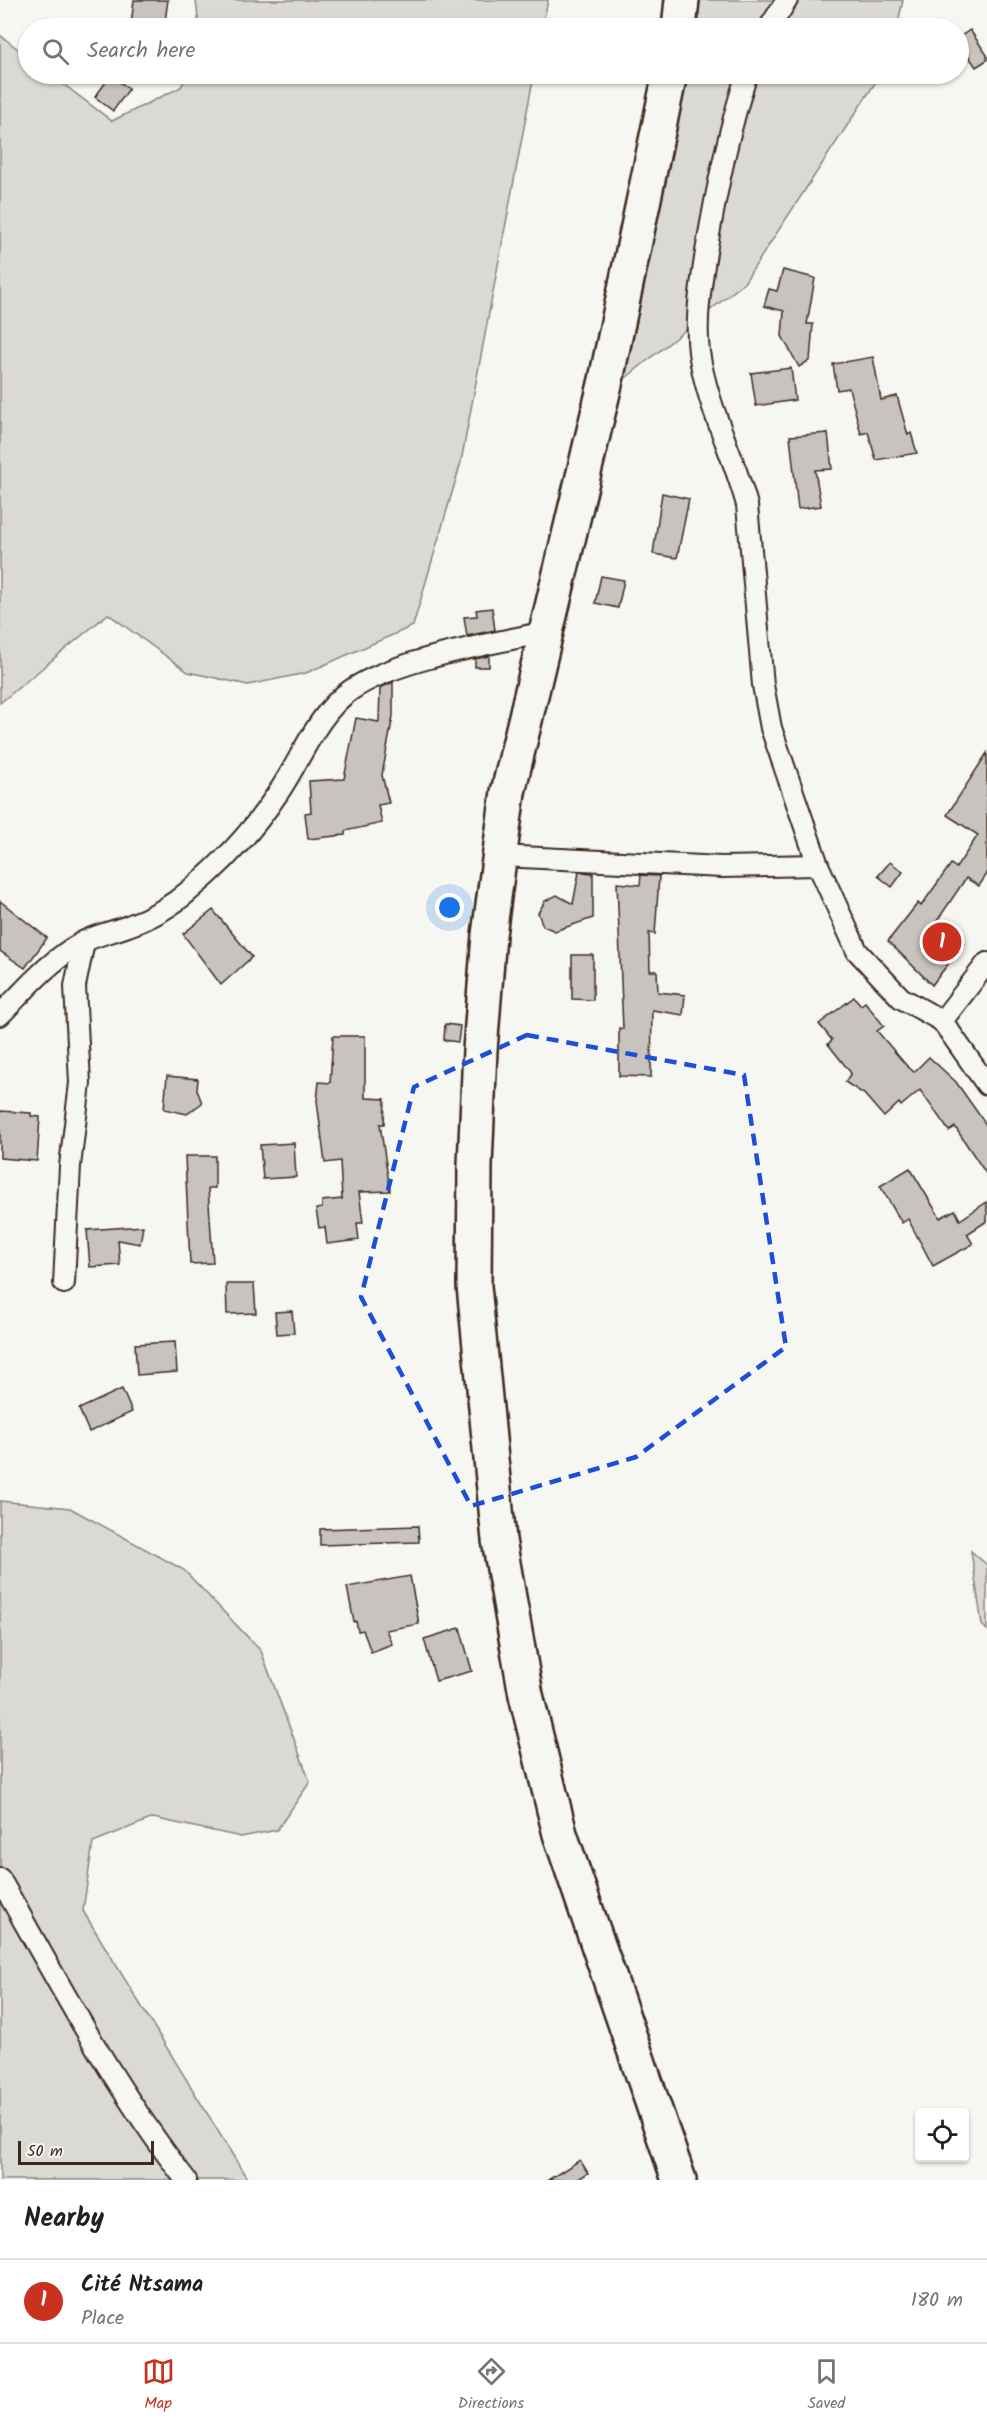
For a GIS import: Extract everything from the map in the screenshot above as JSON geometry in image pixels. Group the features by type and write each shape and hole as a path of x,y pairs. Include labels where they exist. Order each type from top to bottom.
{"highway":[{"path":"680,18 682,0"},
{"path":"668,84 606,380 508,792 499,856 480,1050 475,1165 474,1286 499,1540 526,1695 560,1834 679,2180"}],"street":[{"path":"775,18 787,0"},
{"path":"744,84 714,206 698,312 699,351 709,400 747,505 763,686 771,728 818,865 857,951 901,998 942,1021 987,1085"},
{"path":"0,1015 54,960 84,942 131,925 173,905 202,880 248,834 278,794 330,709 350,690 379,675 436,657 545,632"},
{"path":"499,856 667,865 818,865"},
{"path":"64,1283 70,1166 80,1083 75,986 84,942"},
{"path":"942,1021 987,963"},
{"path":"0,1879 90,2042 121,2091 186,2180"}],"highlighted area":[{"path":"527,1035 744,1075 786,1347 636,1457 471,1506 361,1297 414,1087"}],"shaded area":[{"path":"196,0 548,0 544,18 198,18"},
{"path":"673,0 903,0 899,18 670,18"},
{"path":"0,35 18,49 18,84 63,84 112,121 181,87 182,84 532,84 461,462 413,626 306,673 248,685 188,672 108,614 0,703"},
{"path":"658,84 874,84 744,283 602,397"},
{"path":"0,1501 70,1508 184,1570 261,1651 310,1782 277,1830 241,1837 153,1818 93,1842 83,1911 248,2180 0,2180"},
{"path":"971,1551 987,1565 987,1630 982,1625"}],"building":[{"path":"134,0 168,0 165,18 132,18"},
{"path":"969,31 987,55 987,60 976,67 969,57"},
{"path":"104,84 123,84 129,89 113,111 95,97"},
{"path":"783,270 815,278 807,324 813,324 810,360 799,367 782,336 784,311 764,306 769,289 777,291"},
{"path":"873,357 881,400 897,396 908,435 911,433 917,453 876,460 868,432 861,434 849,388 837,390 833,364"},
{"path":"791,368 795,400 756,406 751,373"},
{"path":"828,433 832,469 815,470 821,506 798,509 790,436"},
{"path":"662,493 689,499 677,558 653,554"},
{"path":"601,576 624,580 618,608 595,603"},
{"path":"492,608 495,630 467,636 464,617 477,616 476,610"},
{"path":"489,656 489,667 475,667 475,659"},
{"path":"393,682 393,716 382,775 389,803 378,805 382,823 345,831 345,835 308,839 305,813 311,812 309,781 344,779 356,718 379,722 380,688"},
{"path":"987,753 987,874 979,886 966,878 937,921 964,943 932,985 888,941 918,903 921,906 951,864 956,868 978,835 947,815"},
{"path":"890,862 903,872 892,887 878,876"},
{"path":"579,872 593,873 593,918 555,931 543,926 538,913 545,901 557,895 573,904"},
{"path":"641,875 659,876 655,934 649,933 650,971 657,971 658,992 685,995 683,1015 652,1010 651,1077 619,1076 619,1028 623,1029 617,883 640,885"},
{"path":"0,901 47,938 25,968 0,951"},
{"path":"213,910 252,957 221,985 183,934"},
{"path":"572,955 593,955 593,1000 572,999"},
{"path":"854,997 861,1005 865,1002 884,1026 877,1031 914,1072 929,1057 956,1082 987,1126 987,1175 955,1127 949,1131 920,1090 901,1106 899,1103 884,1117 864,1094 845,1082 851,1073 828,1044 832,1040 819,1024"},
{"path":"445,1024 460,1026 458,1042 444,1040"},
{"path":"333,1036 365,1036 365,1098 385,1099 384,1124 380,1124 390,1191 359,1192 363,1223 357,1223 359,1240 327,1244 325,1227 319,1228 316,1209 322,1208 322,1201 342,1199 340,1161 325,1163 317,1101 319,1082 330,1083"},
{"path":"167,1076 198,1079 197,1090 202,1103 187,1114 164,1109"},
{"path":"0,1111 31,1113 31,1116 40,1117 37,1161 0,1158"},
{"path":"294,1143 296,1177 263,1179 260,1145"},
{"path":"185,1156 215,1156 215,1188 208,1188 213,1263 190,1264"},
{"path":"910,1168 940,1218 955,1210 960,1220 987,1202 987,1221 967,1234 973,1244 933,1266 908,1219 902,1223 880,1186"},
{"path":"143,1226 140,1244 118,1240 120,1265 90,1267 87,1230"},
{"path":"226,1284 254,1284 256,1313 227,1314"},
{"path":"292,1311 294,1333 277,1334 275,1312"},
{"path":"175,1342 177,1372 137,1375 135,1344"},
{"path":"122,1389 132,1412 89,1432 79,1409"},
{"path":"418,1526 419,1542 320,1545 320,1529"},
{"path":"410,1576 419,1624 386,1630 392,1644 371,1652 363,1630 358,1631 356,1621 354,1622 347,1587"},
{"path":"460,1628 472,1671 436,1681 424,1639"},
{"path":"580,2160 588,2173 577,2180 548,2180"}],"place":[{"name":"Cité Ntsama","path":"942,942"}]}
